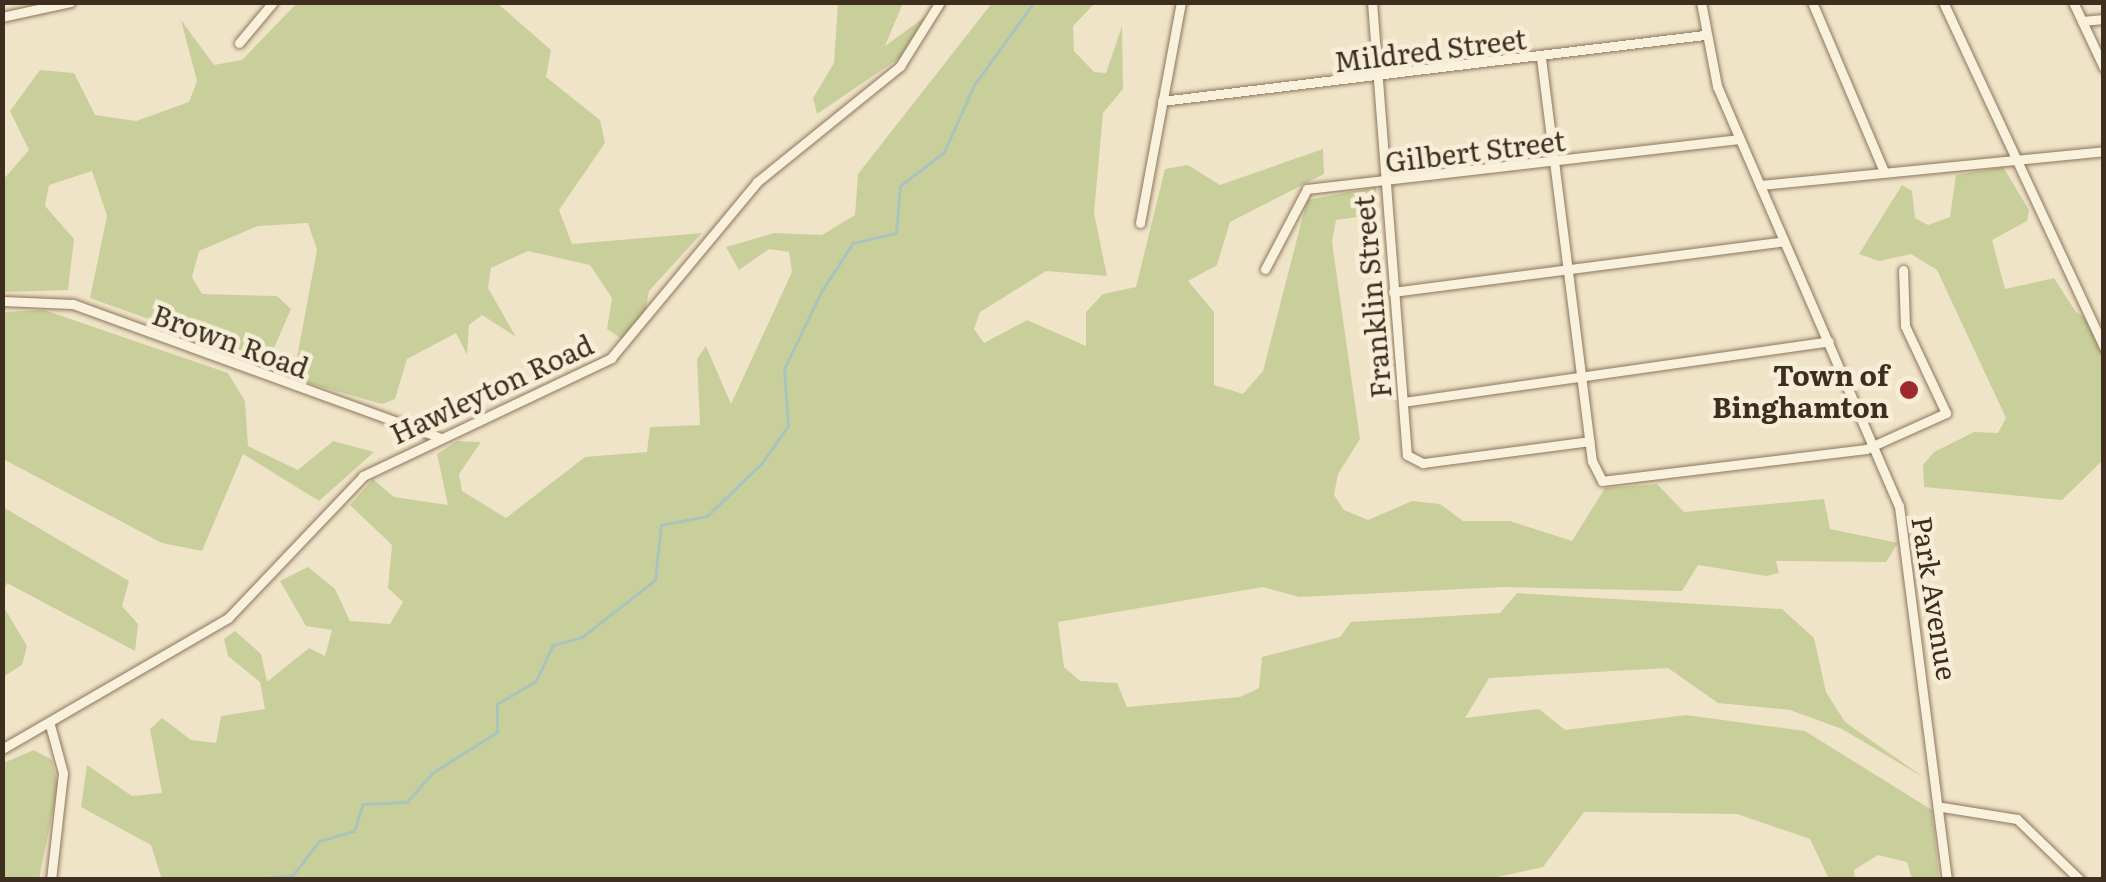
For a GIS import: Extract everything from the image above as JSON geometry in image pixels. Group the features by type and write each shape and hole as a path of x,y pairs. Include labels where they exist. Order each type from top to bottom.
{"street":[{"path":"2,17 70,2"},
{"path":"238,43 273,2"},
{"name":"Hawleyton Road","path":"2,749 50,725 228,618 353,483 441,438 571,382 627,345 745,196 888,79 940,2"},
{"path":"1140,222 1180,2"},
{"name":"Franklin Street","path":"1372,2 1404,444 1416,462 1590,441"},
{"name":"Park Avenue","path":"1701,2 1704,35 1739,139 1877,445 1909,548 1942,807 1947,880"},
{"path":"1812,2 1884,172"},
{"path":"1944,2 2104,348"},
{"path":"2073,2 2104,68"},
{"path":"2082,21 2104,19"},
{"name":"Mildred Street","path":"1162,101 1542,58 1704,35"},
{"path":"1542,58 1590,441 1599,478 1627,481 1877,445 1946,413 1906,326 1903,270"},
{"name":"Gilbert Street","path":"1265,269 1307,190 1385,184 1739,139"},
{"path":"1760,186 2104,151"},
{"path":"1394,292 1784,241"},
{"name":"Brown Road","path":"2,301 73,304 441,438"},
{"path":"1402,402 1830,341"},
{"path":"50,725 63,774 52,880"},
{"path":"1942,807 2017,819 2080,880"}],"green space":[{"path":"1096,2 1073,26 1074,51 1094,72 1106,73 1122,26 1123,89 1103,113 1094,213 1107,276 1046,271 980,312 974,329 984,343 1027,320 1086,346 1086,312 1103,294 1136,287 1165,169 1188,165 1220,185 1323,149 1324,174 1230,222 1217,265 1188,281 1214,312 1214,385 1243,394 1263,371 1307,200 1376,187 1378,214 1336,220 1332,242 1360,439 1338,474 1334,495 1344,510 1368,520 1412,501 1440,504 1463,521 1510,521 1572,541 1605,488 1657,484 1684,512 1824,499 1830,529 1898,543 1886,562 1776,561 1779,573 1766,576 1698,565 1682,591 1504,587 1299,597 1263,587 1058,622 1064,667 1080,681 1117,683 1127,707 1240,697 1259,688 1262,657 1340,637 1351,622 1500,613 1517,593 1782,609 1814,638 1826,692 1845,722 1926,779 1842,729 1790,710 1718,703 1668,668 1489,678 1465,718 1539,709 1565,730 1686,715 1805,731 1932,810 1939,879 1912,879 1907,862 1878,855 1854,870 1855,879 1829,879 1810,839 1737,814 1584,812 1543,867 1484,880 162,880 151,845 81,807 87,765 132,796 162,793 150,729 162,718 191,740 216,743 221,716 265,709 260,682 228,656 224,639 235,631 261,654 267,682 309,648 325,656 332,630 306,626 280,581 308,567 335,589 350,621 390,624 403,602 388,588 392,545 350,505 373,479 394,497 448,505 437,454 457,441 481,442 459,474 462,491 506,518 585,457 647,452 650,427 700,425 697,359 706,346 731,404 792,272 789,252 769,249 739,270 726,247 774,233 822,235 855,215 858,174 992,3"},
{"path":"297,3 497,3 551,50 546,77 600,120 605,143 559,210 572,244 702,233 649,291 645,314 622,339 607,329 612,298 590,265 528,251 491,268 488,288 516,337 482,315 469,325 467,355 456,333 407,359 395,399 382,404 293,379 317,250 308,223 258,226 199,251 192,277 202,294 277,296 291,309 268,362 90,298 107,216 92,171 49,185 45,206 74,239 68,290 3,292 3,180 29,150 10,111 40,70 74,73 95,115 136,121 189,102 197,81 181,20 214,65 242,60"},
{"path":"838,3 903,3 885,46 925,17 901,57 817,114 813,98 834,63"},
{"path":"2003,167 2029,210 2027,221 1992,240 2005,289 2054,278 2076,312 2103,331 2103,460 2062,500 1924,487 1923,465 1934,452 1974,432 1998,433 2006,418 1937,270 1911,254 1879,261 1859,254 1902,185 1912,191 1915,218 1928,225 1950,217 1956,175"},
{"path":"44,310 228,373 245,401 248,446 298,470 333,441 374,452 319,501 243,454 202,551 162,543 3,459 3,312"},
{"path":"3,507 129,581 122,606 138,624 135,651 7,583 3,593"},
{"path":"2,604 27,646 22,665 3,677"},
{"path":"34,750 52,760 58,786 39,879 3,880 3,763"}],"waterway":[{"path":"242,880 293,875 319,841 354,831 363,804 407,802 432,773 497,732 497,704 536,681 553,645 582,637 655,580 661,525 707,516 762,463 788,426 784,369 821,292 853,243 896,233 900,186 944,152 974,85 1034,2"}],"place":[{"name":"Town of Binghamton","path":"1909,390"}]}
